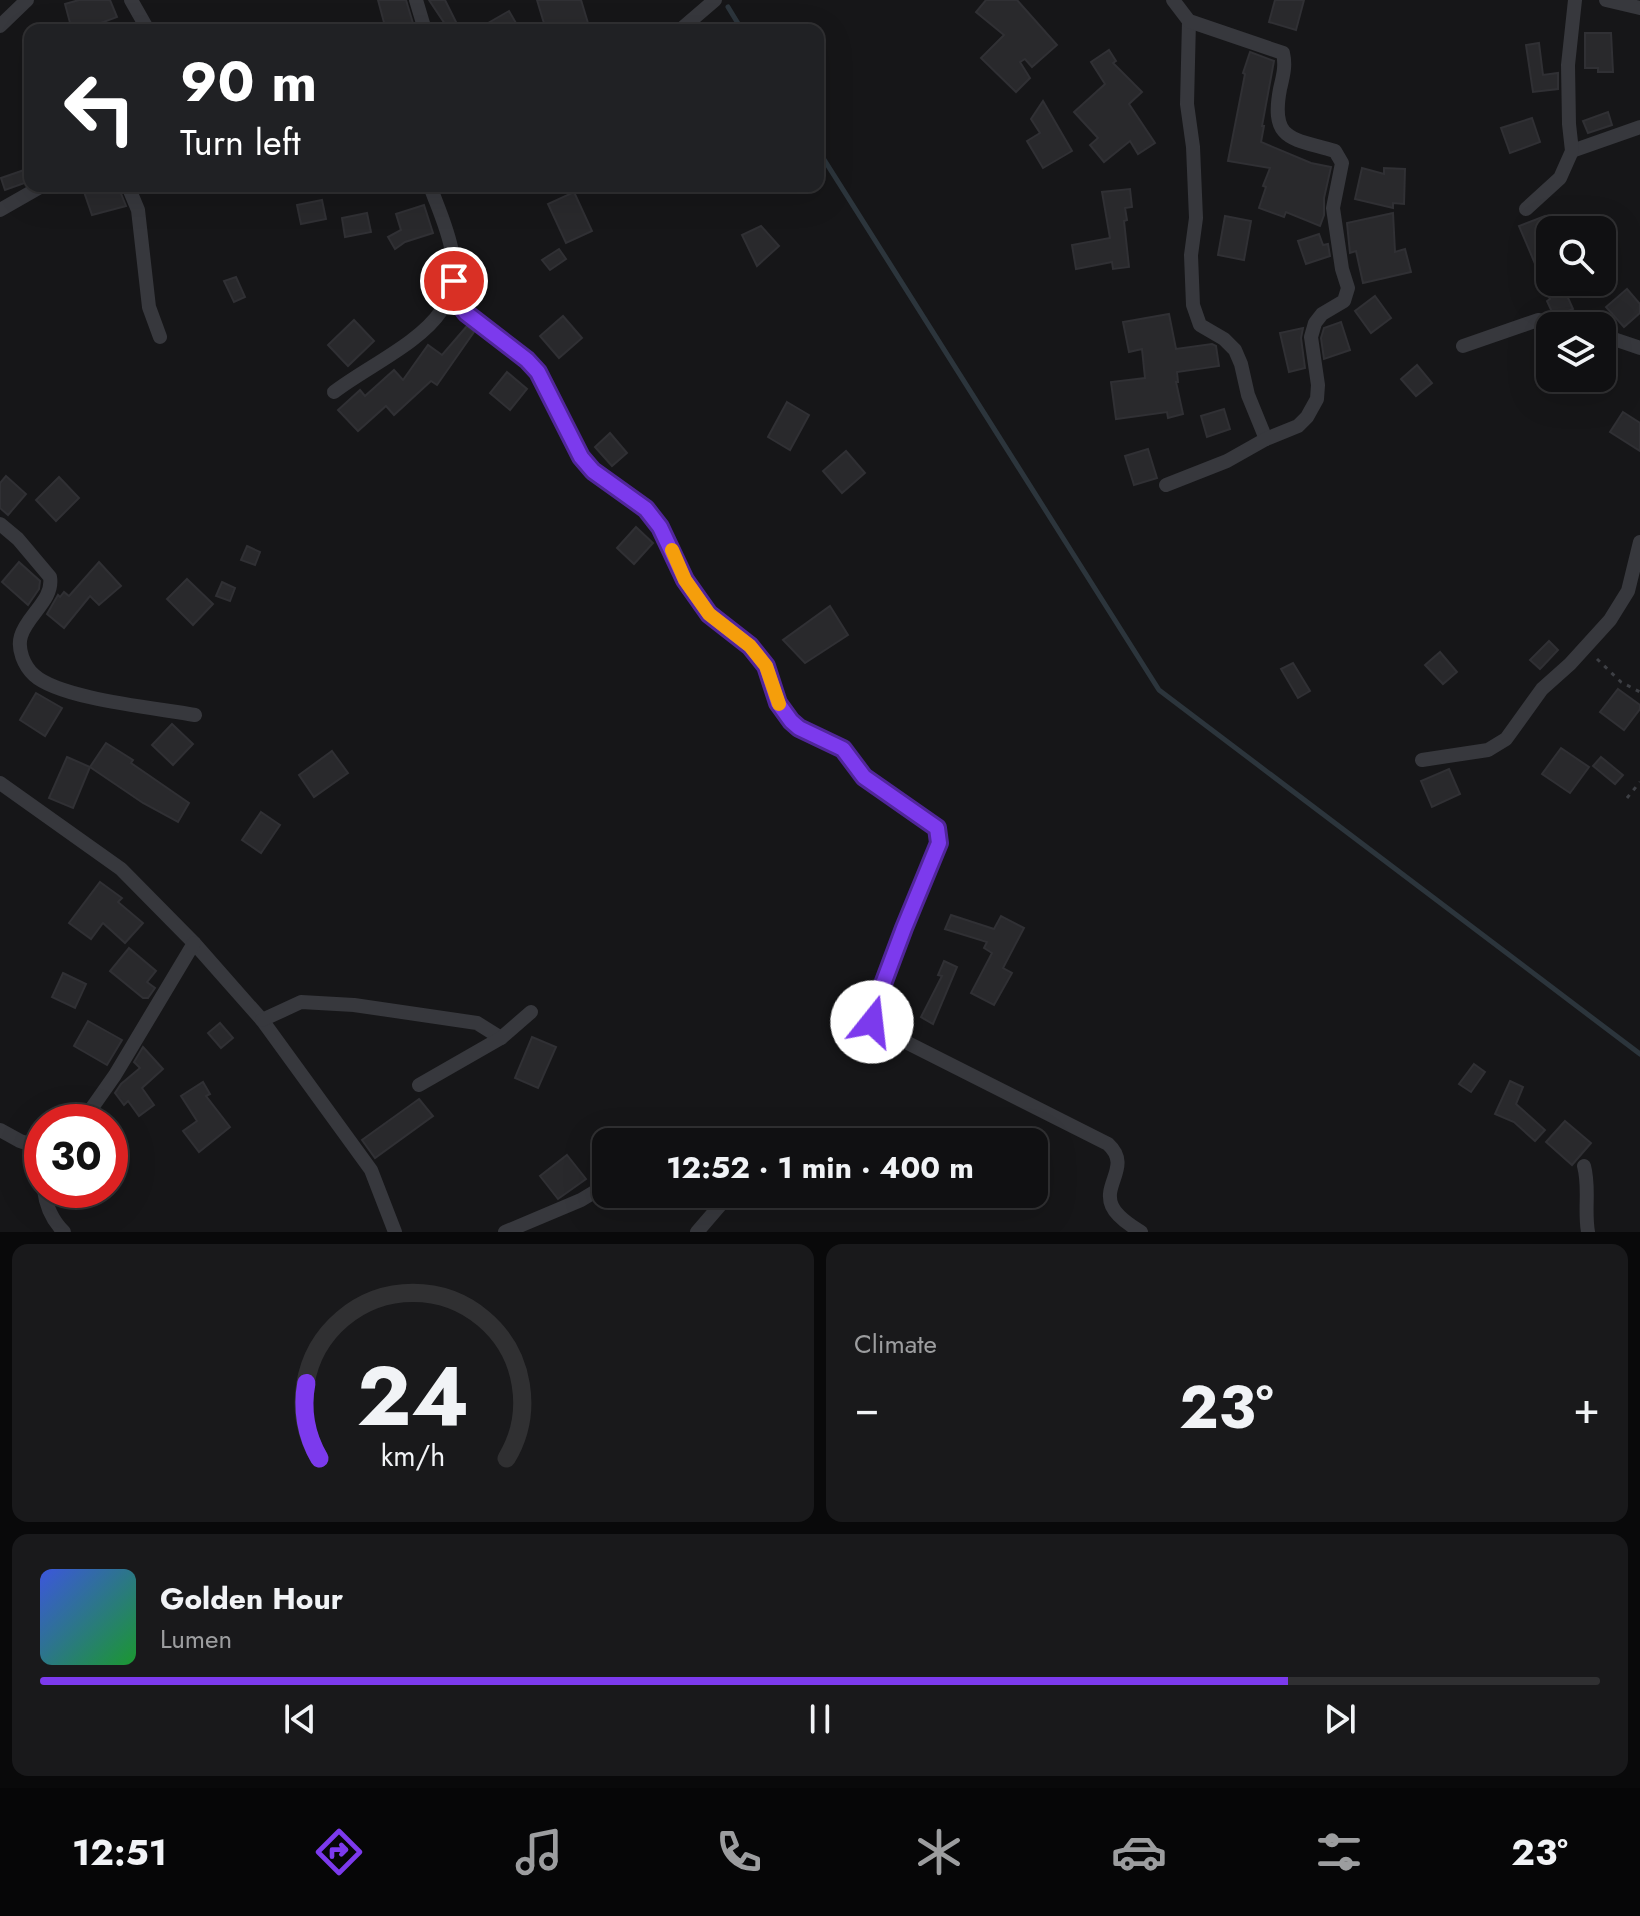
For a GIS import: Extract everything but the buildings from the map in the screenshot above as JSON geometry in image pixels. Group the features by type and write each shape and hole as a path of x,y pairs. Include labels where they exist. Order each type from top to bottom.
{"street":[{"path":"0,26 27,0"},
{"path":"131,0 145,24"},
{"path":"416,0 423,24"},
{"path":"687,24 715,0"},
{"path":"1166,485 1227,461 1266,439 1298,426 1307,417 1317,399 1311,337 1315,323 1322,314 1344,301 1348,288 1333,208 1342,163 1335,151 1288,136 1280,130 1277,123 1279,93 1286,64 1283,53 1189,21 1173,0"},
{"path":"1526,209 1560,178 1572,151 1568,65 1575,0"},
{"path":"1606,0 1640,8"},
{"path":"1189,21 1187,104 1193,147 1196,218 1191,255 1193,305 1200,325 1224,339 1235,350 1248,395 1266,439"},
{"path":"1572,151 1640,127"},
{"path":"0,210 32,192"},
{"path":"130,192 138,210 149,307 160,337"},
{"path":"432,192 447,231 453,254 454,281 460,305 466,313 538,372 581,457 593,471 646,509 660,527 685,580 709,614 750,646 766,666 778,703 791,721 843,749 864,777 937,828 939,843 877,999 872,1016 874,1026 878,1031 1108,1144 1118,1160 1111,1203 1123,1219 1141,1232"},
{"path":"334,392 360,372 397,351 423,329 440,312 454,281"},
{"path":"1463,346 1536,321"},
{"path":"1616,340 1640,348"},
{"path":"0,524 18,539 50,577 48,593 27,621 20,639 22,658 35,676 64,691 195,715"},
{"path":"1422,760 1488,750 1506,739 1542,689 1610,620 1628,591 1640,542"},
{"path":"0,783 121,869 194,943 262,1020 371,1170 395,1232"},
{"path":"95,1104 194,943"},
{"path":"262,1020 301,1002 354,1005 477,1023 501,1038"},
{"path":"419,1085 501,1038 531,1012"},
{"path":"0,1130 24,1142"},
{"path":"1584,1166 1588,1182 1584,1212 1588,1232"},
{"path":"505,1232 592,1193"},
{"path":"47,1208 64,1232"},
{"path":"697,1232 718,1208"}],"path":[{"path":"1587,646 1621,682 1640,692"},
{"path":"1627,798 1640,782"}],"waterway":[{"path":"728,7 738,24"},
{"path":"824,160 1159,690 1640,1054"}],"slow traffic":[{"path":"672,550 685,580 709,614 750,646 766,666 779,704"}],"route":[{"path":"454,281 460,305 466,313 538,372 581,457 593,471 646,509 660,527 685,580 709,614 750,646 766,666 778,703 791,721 813,736 843,749 864,777 937,828 939,843 874,1008 872,1022"}]}
